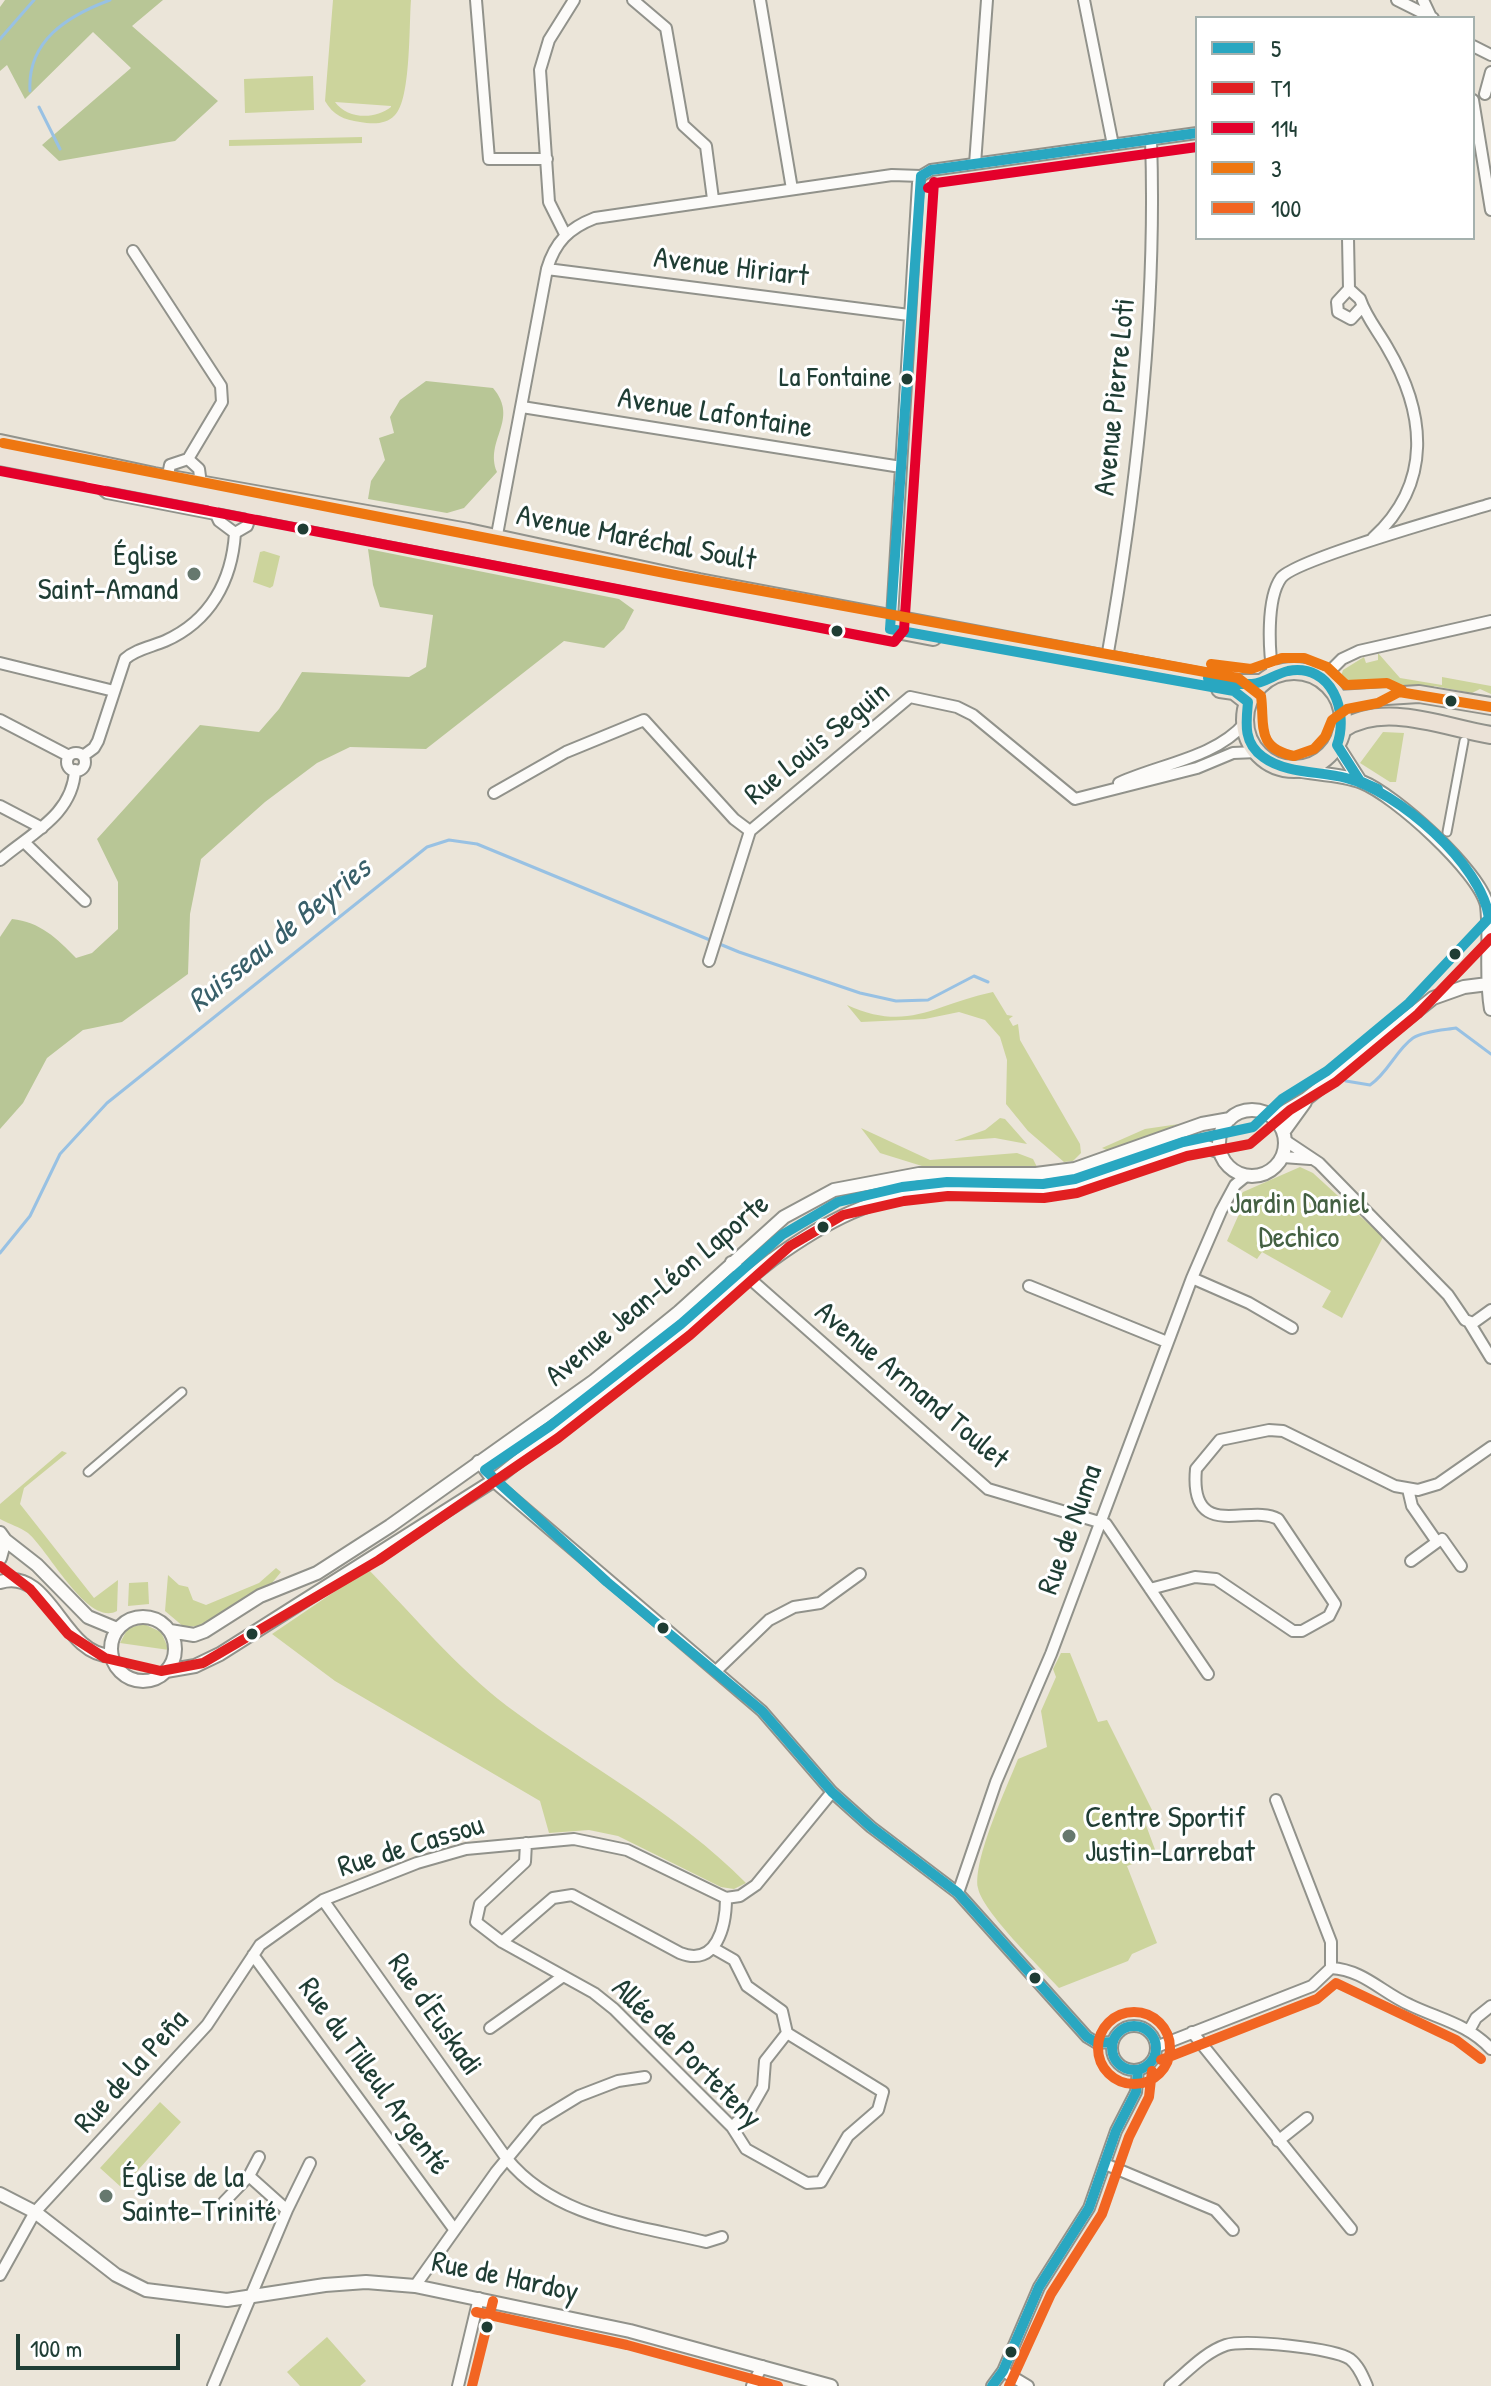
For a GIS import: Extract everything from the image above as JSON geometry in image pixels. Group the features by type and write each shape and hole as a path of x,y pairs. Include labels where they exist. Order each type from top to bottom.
{"main road":[{"name":"Avenue Maréchal Soult","path":"0,443 168,485 201,484 254,500 496,540 891,623 1107,658 1235,683 1268,679"},
{"path":"0,457 85,475 168,485 213,507 254,500 1234,691 1246,713 1257,752 1279,767 1295,770 1322,761 1337,745 1343,729 1339,699 1322,679 1298,671 1268,679 1246,713"},
{"path":"1339,699 1419,694 1491,706"},
{"path":"1343,729 1355,721 1383,716 1491,735"}],"street":[{"path":"476,0 489,159 547,159"},
{"path":"565,234 549,202 541,56 574,0"},
{"path":"633,0 666,28 683,125 706,146 713,199"},
{"path":"975,164 987,0"},
{"path":"1084,0 1113,145"},
{"path":"1397,0 1430,16"},
{"path":"763,1 792,189"},
{"path":"1491,72 1480,95 1491,210"},
{"path":"496,540 547,269 551,254 565,234 595,218 713,199 903,174 921,176 931,170 1195,133"},
{"name":"Avenue Pierre Loti","path":"1107,658 1124,564 1154,252 1151,139"},
{"path":"891,623 909,315 921,176"},
{"path":"1348,240 1349,289 1412,396 1418,431 1415,461 1404,500 1388,524 1370,540"},
{"path":"133,251 221,386 222,402 188,459 170,465 168,485"},
{"name":"Avenue Hiriart","path":"547,269 909,315"},
{"path":"1349,289 1337,302 1338,312 1351,319 1362,307"},
{"name":"Avenue Lafontaine","path":"522,407 901,467"},
{"path":"188,459 199,469 201,484"},
{"path":"85,475 107,493 213,507 235,533"},
{"path":"83,756 94,748 122,663 139,650 176,635 213,603 226,582 235,533 247,526 254,500"},
{"path":"1268,679 1268,647 1281,577 1289,570 1370,540 1491,504"},
{"path":"1322,679 1342,659 1359,651 1491,621"},
{"path":"0,663 114,691"},
{"name":"Rue Louis Seguin","path":"709,961 750,831 910,697 957,707 973,715 1069,797 1086,798"},
{"path":"1086,798 1142,772 1205,751 1234,736 1246,713"},
{"path":"0,720 69,756"},
{"path":"494,793 566,752 644,720 734,819 750,831"},
{"path":"1447,832 1464,741"},
{"path":"1337,745 1360,781"},
{"path":"1205,751 1213,763"},
{"path":"1086,798 1213,763 1233,753 1257,752"},
{"path":"69,756 76,753 83,756"},
{"path":"69,756 68,764 75,770"},
{"path":"75,770 84,766 83,756"},
{"path":"0,860 42,828 67,799 75,770"},
{"path":"1295,770 1360,781 1397,801 1471,875 1483,892 1491,930 1488,984 1491,1009"},
{"path":"1142,772 1164,777"},
{"path":"0,806 42,828"},
{"path":"24,842 85,901"},
{"path":"1274,1118 1306,1099 1433,998 1464,987 1488,984"},
{"path":"1306,1099 1285,1136 1283,1157 1270,1172 1240,1173 1220,1152 1220,1134 1230,1119 1247,1110 1274,1118 1285,1136 1448,1295 1491,1358"},
{"name":"Avenue Jean-Léon Laporte","path":"170,1631 194,1635 205,1631 260,1596 317,1573 428,1501 478,1461 547,1417 605,1373 679,1312 784,1217 843,1186 919,1174 1055,1173 1094,1164 1202,1124 1230,1119"},
{"name":"Avenue Jean-Léon Laporte","path":"166,1671 195,1666 220,1654 493,1481 750,1278 819,1228 868,1205 903,1195 938,1191 1048,1191 1098,1181 1184,1147 1199,1144 1220,1152"},
{"path":"1283,1157 1312,1159"},
{"name":"Rue de Numa","path":"958,1893 996,1782 1047,1663 1192,1278 1240,1173"},
{"name":"Avenue Armand Toulet","path":"731,1262 988,1489 1101,1520"},
{"path":"1192,1278 1249,1303 1292,1328"},
{"path":"1029,1286 1167,1342"},
{"path":"1469,1322 1480,1319 1491,1310"},
{"path":"88,1472 182,1392"},
{"path":"1150,1589 1195,1577 1216,1579 1293,1631 1302,1631 1329,1616 1332,1610 1332,1595 1278,1519 1265,1515 1221,1517 1204,1505 1197,1493 1196,1469 1220,1440 1257,1430 1283,1431 1408,1489 1438,1484 1491,1447"},
{"path":"478,1461 493,1481 607,1582 716,1671 782,1732 832,1792 897,1849 958,1893 1087,2037 1097,2043 1112,2042"},
{"path":"1408,1489 1412,1506 1437,1542"},
{"path":"1101,1520 1208,1674"},
{"path":"2,1536 19,1548 88,1617 117,1629"},
{"path":"0,1558 2,1536"},
{"path":"1411,1561 1442,1539 1461,1566"},
{"path":"716,1671 769,1620 794,1607 820,1603 860,1574"},
{"path":"0,1582 13,1579 30,1584 78,1640 92,1651 112,1656"},
{"path":"149,1617 170,1631 175,1655 159,1677 134,1680 120,1671 112,1656 111,1645 117,1629 130,1619 149,1617"},
{"path":"502,1942 540,1908 561,1895 581,1898 689,1957 713,1948 724,1931 726,1898 740,1896 756,1885 832,1792"},
{"path":"1156,2047 1312,1986 1331,1968 1331,1942 1276,1800"},
{"name":"Rue de Cassou","path":"253,1955 283,1925 323,1900 417,1863 466,1849 574,1839 603,1843 627,1850 726,1898"},
{"name":"Allée de Porteteny","path":"526,1843 522,1867 480,1904 475,1917 481,1927 594,1993 614,2009 732,2127 746,2149 797,2179 821,2182 848,2136 878,2110 883,2092 787,2033 782,2011 747,1986 734,1960 713,1948"},
{"name":"Rue d'Euskadi","path":"323,1900 507,2159 536,2187 558,2202 587,2212 706,2242 722,2237"},
{"name":"Rue de la Peña","path":"0,2275 35,2212 207,2025 253,1955"},
{"name":"Rue du Tilleul Argenté","path":"253,1955 454,2229"},
{"path":"1331,1968 1362,1974 1408,2004 1470,2029 1491,2049"},
{"path":"490,2028 562,1977"},
{"path":"1470,2029 1476,2018 1491,2006"},
{"path":"1134,2025 1151,2033 1156,2047 1151,2062 1138,2070 1117,2063 1112,2042 1116,2033 1134,2025"},
{"path":"1192,2032 1351,2229"},
{"path":"732,2127 751,2108 763,2087 765,2061 787,2033"},
{"path":"992,2386 1003,2371 1039,2287 1078,2231 1136,2092 1138,2070"},
{"path":"415,2286 454,2229 538,2121 556,2109 618,2081 645,2077"},
{"path":"1278,2141 1307,2118"},
{"path":"224,2202 249,2176 259,2157"},
{"path":"213,2386 247,2298 310,2163"},
{"path":"1105,2164 1215,2210 1233,2230"},
{"path":"249,2176 287,2210"},
{"name":"Rue de Hardoy","path":"0,2194 35,2212 130,2284 173,2294 227,2300 325,2285 366,2282 415,2286 630,2331 831,2386"},
{"path":"458,2386 479,2298"},
{"path":"1170,2386 1213,2351 1228,2344 1247,2344 1339,2354 1357,2366 1367,2386"},
{"path":"752,2386 762,2366"},
{"path":"1003,2371 1028,2386"}],"green space":[{"path":"5,0 163,0 132,26 218,101 175,141 59,161 42,145 131,68 93,32 25,99 7,65 0,71 0,7"},
{"path":"333,0 411,0 407,79 395,115 379,123 354,121 335,113 325,101","holes":["335,102 391,106 377,114 362,116 347,112"]},
{"path":"313,76 314,110 245,113 244,79"},
{"path":"362,137 362,143 229,146 229,140"},
{"path":"426,381 493,388 503,410 495,450 497,472 464,508 447,513 368,499 371,481 385,460 379,438 394,433 390,417 400,400"},
{"path":"368,549 619,599 634,610 624,629 604,648 564,641 426,749 350,747 317,763 265,802 201,859 190,914 188,974 122,1022 83,1030 47,1058 23,1103 0,1129 0,937 12,919 47,932 76,958 92,953 118,929 118,882 97,839 200,725 259,732 279,709 302,672 409,677 426,667 433,615 380,607"},
{"path":"260,552 280,556 270,588 253,582"},
{"path":"1378,653 1400,678 1442,685 1442,677 1491,686 1491,694 1480,689 1472,693 1434,686 1432,692 1351,690 1340,679 1343,670 1364,657 1366,663 1378,660"},
{"path":"1383,732 1404,733 1396,782 1390,782 1360,763"},
{"path":"993,992 1007,1015 1013,1016 1009,1019 1013,1026 1018,1024 1020,1040 1080,1144 1081,1153 1073,1161 1064,1162 1028,1131 1006,1104 1007,1060 1000,1037 985,1020 959,1012 925,1019 861,1022 847,1005 869,1013 905,1016"},
{"path":"1000,1118 1005,1119 1027,1144 995,1138 954,1141 985,1130"},
{"path":"1179,1124 1109,1151 1102,1148 1145,1129"},
{"path":"861,1128 930,1160 1017,1153 1033,1159 1037,1167 922,1166 880,1153"},
{"name":"Jardin Daniel Dechico","path":"1300,1167 1313,1173 1383,1237 1342,1318 1322,1307 1331,1291 1262,1252 1257,1259 1227,1241 1243,1205 1240,1196 1243,1192"},
{"path":"62,1451 67,1453 24,1488 20,1504 94,1598 118,1580 117,1611 106,1613 94,1608 70,1585 28,1533 0,1519 0,1504"},
{"path":"276,1568 281,1572 272,1583 198,1626 184,1627 165,1611 168,1575 179,1585 188,1587 193,1600 206,1605 259,1583"},
{"path":"368,1569 452,1658 488,1691 690,1833 746,1883 734,1889 721,1887 618,1836 589,1830 549,1833 540,1801 335,1681 272,1634"},
{"path":"148,1582 149,1604 128,1606 129,1583"},
{"path":"144,1624 161,1632 169,1650 120,1643 128,1628"},
{"name":"Centre Sportif Justin-Larrebat","path":"1061,1653 1070,1653 1098,1722 1107,1720 1153,1812 1143,1817 1157,1855 1127,1866 1157,1943 1132,1954 1128,1961 1059,1988 990,1911 978,1888 978,1875 992,1823 1018,1759 1047,1747 1041,1711 1056,1677 1053,1669"},
{"path":"160,2102 181,2122 122,2188 100,2168"},
{"path":"327,2337 366,2381 360,2386 300,2386 287,2372"}],"waterway":[{"path":"0,39 34,0"},
{"path":"30,91 35,58 43,44 65,23 110,0"},
{"path":"39,107 60,149"},
{"name":"Ruisseau de Beyries","path":"0,1253 30,1216 60,1154 107,1103 427,847 449,840 477,844 739,952 860,993 896,1001 928,1000 974,976 988,982"},
{"path":"1346,1081 1370,1085 1407,1043 1434,1031 1456,1028 1491,1054"}],"transit line":[{"name":"5","path":"921,176 931,170 1195,133"},
{"name":"114","path":"928,188 936,183 1195,147"},
{"name":"5","path":"921,176 890,629 1234,691 1248,702 1247,732 1252,745 1263,757 1282,766 1346,778 1389,798 1412,814 1454,853 1471,875 1483,897 1489,918"},
{"name":"114","path":"0,471 894,642 904,630 934,182"},
{"name":"3","path":"3,443 680,576 1238,678 1261,696 1267,741 1294,756 1314,749 1325,737 1332,720 1347,709 1378,703 1399,692 1491,707"},
{"name":"3","path":"1211,664 1251,669 1282,658 1304,658 1327,667 1346,685 1387,683 1402,690"},
{"name":"5","path":"1208,678 1252,684 1288,671 1316,675 1326,682 1338,705 1341,718 1337,745 1360,781 1378,789"},
{"name":"5","path":"485,1470 550,1426 681,1324 782,1235 838,1202 902,1187 947,1182 1043,1184 1075,1179 1183,1142 1253,1127 1282,1099 1327,1071 1409,1003 1489,918"},
{"name":"T1","path":"0,1566 30,1589 68,1634 105,1658 161,1671 203,1663 379,1560 558,1438 690,1335 790,1246 843,1215 904,1201 948,1196 1044,1198 1077,1193 1187,1156 1250,1144 1290,1110 1336,1082 1418,1014 1491,938"},
{"name":"5","path":"485,1470 607,1582 762,1711 832,1792 871,1827 958,1893 1087,2037 1097,2043 1112,2042"},
{"name":"100","path":"1161,2060 1317,1999 1336,1983 1456,2040 1481,2059"},
{"name":"100","path":"1141,2012 1160,2022 1168,2034 1170,2048 1168,2062 1160,2074 1148,2082 1127,2084 1108,2074 1100,2062 1098,2041 1108,2022 1120,2014 1141,2012"},
{"name":"5","path":"1134,2026 1150,2032 1156,2048 1150,2064 1134,2070 1118,2064 1112,2048 1118,2032 1134,2026"},
{"name":"5","path":"992,2386 1003,2371 1039,2287 1089,2208 1116,2131 1136,2092 1138,2070"},
{"name":"100","path":"1009,2386 1051,2294 1102,2214 1129,2137 1149,2097 1152,2071"},
{"name":"100","path":"472,2386 493,2301"},
{"name":"100","path":"476,2312 627,2345 778,2386"}],"place":[{"name":"La Fontaine","path":"907,379"},
{"name":"Église Saint-Amand","path":"194,574"},
{"name":"Centre Sportif Justin-Larrebat","path":"1069,1836"},
{"name":"Église de la Sainte-Trinité","path":"106,2196"}]}
